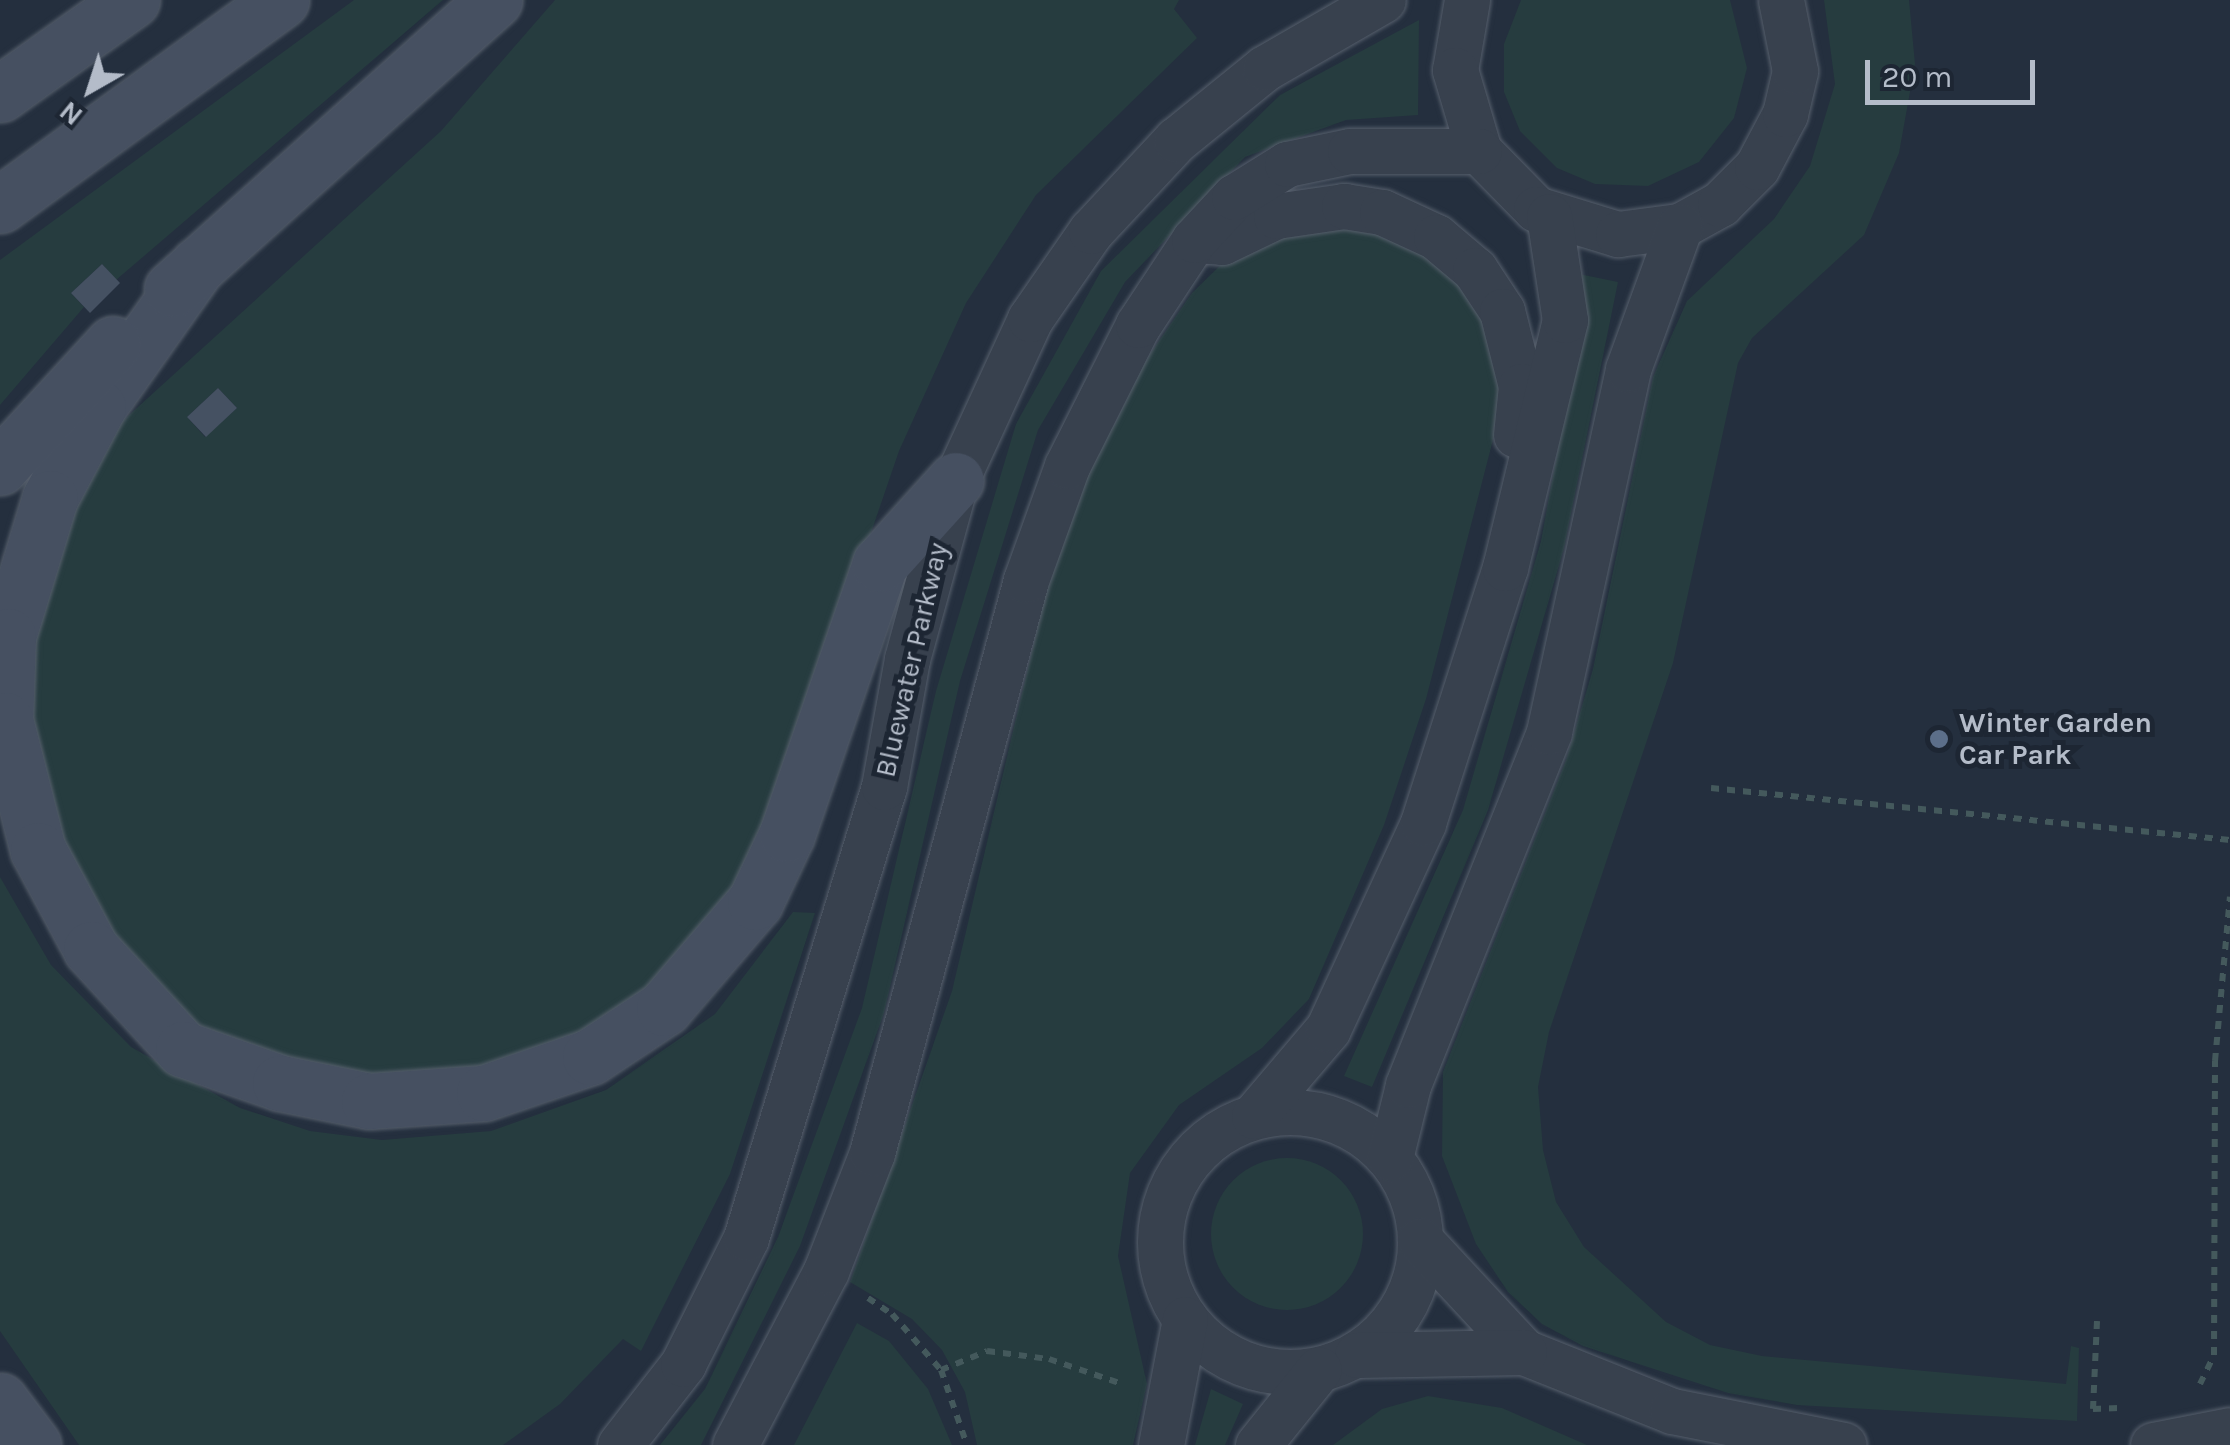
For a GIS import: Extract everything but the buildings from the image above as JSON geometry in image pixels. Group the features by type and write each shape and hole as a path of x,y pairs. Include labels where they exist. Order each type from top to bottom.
{"main road":[{"path":"0,94 132,0"},
{"path":"0,206 281,0"},
{"path":"0,467 70,384 198,264 494,0"},
{"path":"198,264 98,407 50,498 8,636 5,720 38,850 90,949 184,1049 280,1083 384,1102 484,1093 590,1058 664,1008 755,902 787,834 880,564 956,480"},
{"path":"0,1402 33,1445"}],"street":[{"path":"1265,68 1314,0"},
{"name":"Bluewater Parkway","path":"620,1445 683,1364 746,1238 884,787 907,659 956,480 1010,356 1069,259 1176,140 1265,68 1383,0"},
{"path":"1467,0 1455,70 1478,151 1521,198 1549,216 1618,234 1680,226 1736,190 1778,131 1796,60 1782,0"},
{"path":"734,1445 826,1270 872,1153 1026,580 1067,466 1138,324 1194,240 1234,197 1287,164 1350,151 1478,151"},
{"path":"1194,240 1222,242 1276,216 1344,206 1401,219 1451,247 1494,294 1508,326 1521,386 1514,448 1522,498"},
{"path":"1167,1426 1185,1319 1162,1254 1167,1200 1186,1162 1254,1116 1328,1029 1394,892 1429,804 1522,498 1565,320 1549,216"},
{"path":"1390,1158 1408,1085 1549,732 1628,369 1680,226"},
{"path":"1254,1116 1328,1117 1390,1158 1413,1196 1420,1240 1404,1306 1338,1362 1258,1445"},
{"path":"1420,1240 1524,1352"},
{"path":"1185,1319 1244,1364 1524,1352 1672,1411 1844,1445"},
{"path":"2153,1445 2230,1430"}],"path":[{"path":"1711,788 2230,840"},
{"path":"2185,1394 2198,1388 2214,1355 2215,1061 2230,897"},
{"path":"859,1292 892,1314 941,1370 967,1445"},
{"path":"2096,1321 2093,1409 2127,1408"},
{"path":"941,1370 987,1351 1050,1360 1167,1426"}],"green space":[{"path":"354,0 443,0 116,280 102,264 71,293 84,307 0,405 0,260"},
{"path":"555,0 1179,0 1174,9 1197,38 1036,195 966,303 899,451 761,854 674,975 520,1067 332,1082 177,1017 43,848 22,612 116,427 441,131","holes":["218,388 237,408 205,437 187,417"]},
{"path":"1521,0 1730,0 1747,68 1734,118 1699,162 1648,186 1595,184 1557,168 1520,131 1504,92 1504,44"},
{"path":"1824,0 1909,0 1915,64 1899,153 1864,235 1752,338 1738,363 1673,663 1549,1032 1538,1087 1543,1150 1556,1202 1584,1247 1666,1322 1710,1345 1762,1356 2066,1384 2071,1346 2079,1348 2077,1421 1797,1405 1728,1393 1583,1346 1542,1324 1508,1292 1476,1244 1442,1156 1443,1072 1566,760 1593,669 1653,377 1687,301 1774,219 1810,166 1835,84"},
{"path":"1419,20 1418,115 1346,120 1245,157 1125,282 1038,430 960,681 884,1013 800,1246 701,1445 660,1445 705,1389 778,1237 862,1008 936,691 1016,424 1101,271 1280,95"},
{"path":"1354,222 1429,250 1488,316 1502,405 1426,699 1384,825 1309,999 1262,1048 1179,1105 1130,1173 1118,1256 1147,1384 1133,1445 977,1445 965,1392 942,1350 912,1319 850,1282 952,991 1045,595 1077,493 1141,367 1192,293 1240,246"},
{"path":"1579,274 1618,282 1564,548 1488,810 1372,1087 1344,1076 1463,810 1541,541 1580,327"},
{"path":"0,877 51,965 131,1047 240,1108 310,1131 382,1140 491,1131 606,1090 715,1014 793,912 815,913 730,1174 641,1351 623,1339 560,1404 503,1445 79,1445 0,1331"},
{"path":"1287,1158 1316,1164 1341,1180 1357,1205 1363,1234 1357,1263 1341,1288 1316,1304 1287,1310 1258,1304 1233,1288 1217,1263 1211,1234 1217,1205 1233,1180 1258,1164"},
{"path":"857,1323 889,1341 928,1389 952,1445 794,1445"},
{"path":"1211,1389 1243,1404 1225,1445 1195,1445"},
{"path":"1428,1396 1502,1408 1587,1445 1333,1445 1382,1409"}],"place":[{"name":"Winter Garden Car Park","path":"1939,739"}]}
